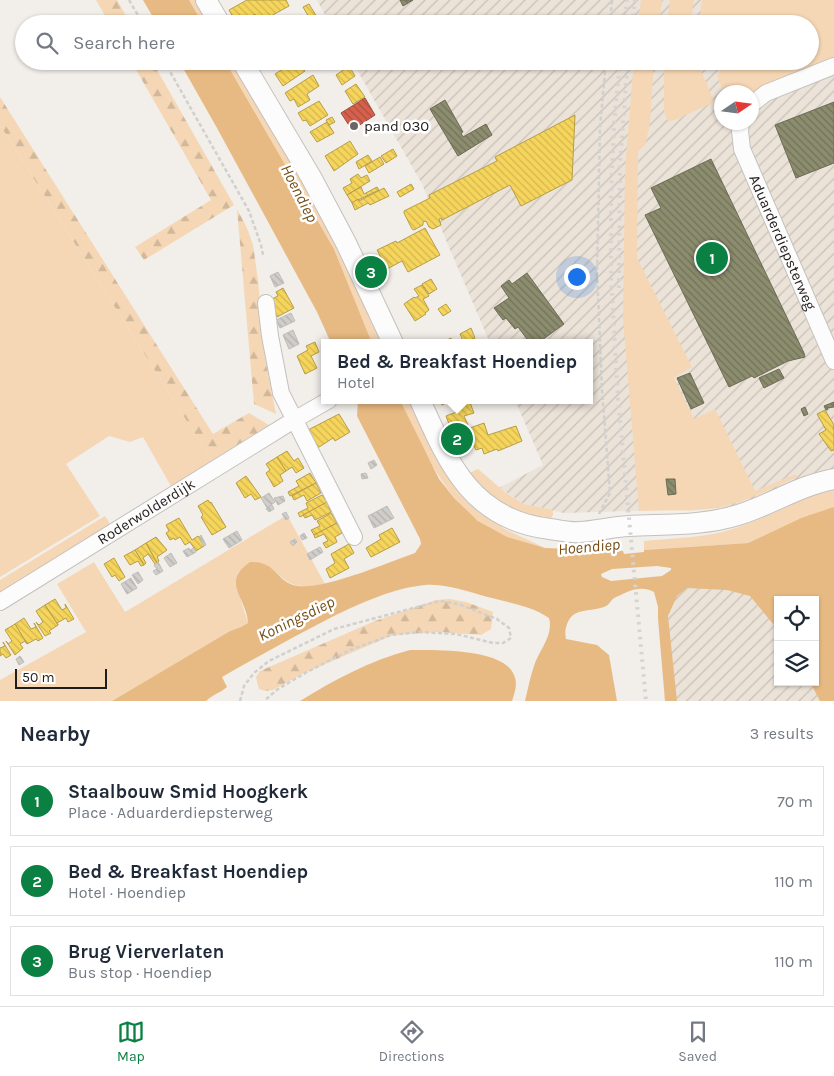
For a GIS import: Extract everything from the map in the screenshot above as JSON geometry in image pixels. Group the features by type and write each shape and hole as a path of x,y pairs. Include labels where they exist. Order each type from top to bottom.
{"main road":[{"path":"206,0 215,15"},
{"path":"247,70 342,234 391,339"},
{"path":"422,404 438,440 459,477 488,506 511,519 540,528 578,532 630,526 691,524 719,520 740,515 815,483 834,478"}],"street":[{"path":"759,98 766,93 834,66"},
{"name":"Aduarderdiepsterweg","path":"740,130 742,149 834,361"},
{"path":"266,302 280,393 354,537"},
{"name":"Roderwolderdijk","path":"0,602 322,404"}],"path":[{"path":"129,0 138,15"},
{"path":"611,15 612,0"},
{"path":"169,70 249,211 263,255"},
{"path":"597,530 596,520 610,493 602,389 597,271 600,127 605,70"},
{"path":"240,701 244,686 254,673 269,661 334,629 347,625 440,601 458,604 497,619 509,628 511,638 503,643 493,643 456,634 419,632 391,635 350,650 307,672 278,689 264,701"}],"shaded area":[{"path":"317,0 834,0 834,522 757,507 564,513 524,504 499,488 543,465 517,404 593,404 593,339 488,339 422,184 357,70 819,70 819,15 325,15"},
{"path":"747,579 774,617 774,686 819,686 832,701 669,701 663,621 669,584"}],"green space":[{"path":"96,0 117,0 126,15 105,15"},
{"path":"189,0 198,0 207,15 198,15"},
{"path":"641,0 662,0 660,15 639,15"},
{"path":"670,0 694,0 692,15 668,15"},
{"path":"702,0 834,0 834,58 819,64 819,15 700,15"},
{"path":"136,70 157,70 234,205 144,260 135,247 211,200"},
{"path":"230,70 239,70 307,183 357,284 369,318 379,339 370,339 334,249"},
{"path":"633,70 653,70 650,124 645,145 638,151 637,258 692,367 674,378 694,419 715,409 755,491 796,474 797,477 750,498 721,507 701,510 639,511 623,318 625,169"},
{"path":"664,70 701,70 713,99 712,103 672,121 667,120 664,111"},
{"path":"721,70 806,70 759,90 759,85 721,85 717,76"},
{"path":"0,97 213,434 249,413 269,425 212,461 0,125"},
{"path":"0,125 212,461 171,486 143,437 130,442 109,436 66,464 100,516 0,577"},
{"path":"237,209 253,245 265,358 276,414 254,404"},
{"path":"402,404 414,404 453,482 464,497 492,521 545,548 508,538 487,527 470,514 442,480"},
{"path":"478,469 506,493 524,504 553,510 553,515 549,521 511,514 467,474"},
{"path":"834,486 834,507 801,518 748,543 644,550 644,541 719,533 766,516 825,488"},
{"path":"287,515 325,584 294,585 262,563 237,588 248,623 230,631 112,701 0,701 0,680 86,632 57,584 94,562 125,612"},
{"path":"105,516 110,524 0,597 0,580"},
{"path":"450,599 466,602 493,612 491,629 481,635 439,632 393,635 304,673 273,690 265,691 259,689 256,677 260,671 375,621 436,600"}],"water":[{"path":"143,0 189,0 198,15 152,15"},
{"name":"Hoendiep","path":"184,70 230,70 334,249 370,339 329,339 317,312"},
{"name":"Koningsdiep","path":"358,404 402,404 439,479 455,499 478,521 507,537 545,548 623,551 624,554 644,552 644,550 748,543 801,518 834,507 834,701 820,701 812,686 819,686 819,596 774,596 774,625 750,596 727,590 687,588 677,596 668,616 677,701 665,701 658,607 654,592 644,589 629,591 614,598 606,606 578,612 570,618 566,630 566,639 597,645 609,655 617,701 525,701 536,660 548,636 549,618 522,606 459,589 442,585 425,585 401,589 366,602 332,617 277,646 222,677 227,687 206,701 112,701 230,631 248,623 247,614 236,584 241,570 250,562 265,564 282,579 293,585 319,585 372,569 415,553 421,544 357,416","holes":["657,566 671,568 662,576 611,581 602,577 601,574 612,569"]},
{"path":"410,650 467,652 497,660 508,666 514,675 516,685 512,701 300,701 353,671 381,659"}],"building: Homes":[{"path":"247,0 286,0 289,6 273,15 232,15 229,10"},
{"path":"309,4 316,15 308,15 303,7"},
{"path":"281,70 305,71 283,86 275,74"},
{"path":"343,70 351,70 355,76 342,85 336,75"},
{"path":"313,75 319,86 307,94 310,100 298,107 294,99 290,101 285,93"},
{"path":"356,84 365,97 353,104 345,91"},
{"path":"319,101 328,115 310,126 306,120 303,121 298,113"},
{"path":"575,115 572,180 521,206 510,185 442,220 441,218 439,219 441,225 433,229 429,227 426,221 423,222 423,225 414,230 412,229 404,211 430,198 429,195 497,161 495,157"},
{"path":"332,117 335,122 329,125 326,120"},
{"path":"327,122 334,133 317,142 310,132"},
{"path":"350,141 358,154 334,171 325,156"},
{"path":"393,149 397,156 386,163 381,156"},
{"path":"368,155 372,161 359,169 356,162"},
{"path":"380,157 384,164 369,173 365,166"},
{"path":"358,174 361,178 367,175 370,181 347,195 343,188 352,183 350,179"},
{"path":"411,184 414,189 400,197 397,192"},
{"path":"361,187 364,194 377,187 379,190 352,203 347,195"},
{"path":"384,188 389,196 370,205 368,203 355,210 352,203"},
{"path":"425,228 440,255 408,272 402,261 387,269 377,250 396,241 397,243"},
{"path":"431,279 437,289 429,294 422,284"},
{"path":"422,285 429,296 423,299 429,310 415,321 404,304 419,296 414,289"},
{"path":"283,288 294,308 277,317 272,299 278,296 276,292"},
{"path":"446,304 451,311 443,316 438,309"},
{"path":"471,328 475,338 462,339 460,334"},
{"path":"315,342 319,352 311,356 317,368 305,374 297,356 308,350 306,346"},
{"path":"456,404 471,404 474,413 464,416 468,425 452,432 446,416 459,411"},
{"path":"825,410 834,425 834,450 831,451 819,434 826,430 817,414"},
{"path":"339,414 350,432 335,441 333,438 316,449 306,431"},
{"path":"484,423 488,435 516,426 522,441 498,451 497,449 484,454 482,448 476,450 474,446 459,451 453,434"},
{"path":"287,451 294,461 298,458 304,468 296,473 292,467 286,471 277,457"},
{"path":"277,457 286,471 280,475 283,481 274,487 266,473 270,470 266,464"},
{"path":"310,473 316,483 290,496 288,492 299,486 296,481"},
{"path":"246,476 261,497 255,500 251,494 245,498 236,483"},
{"path":"316,483 321,493 307,501 304,495 294,500 292,496"},
{"path":"322,495 327,502 300,517 298,513 308,508 306,503"},
{"path":"208,500 226,527 212,535 201,517 203,515 198,506"},
{"path":"327,502 331,512 315,520 312,515 305,518 303,515"},
{"path":"331,513 337,523 314,535 311,530 320,526 317,521"},
{"path":"179,518 192,540 198,536 204,546 196,551 190,542 185,545 180,537 170,540 166,533 169,531 166,525"},
{"path":"337,523 342,533 335,537 337,542 326,548 323,543 328,541 324,534 315,538 314,535"},
{"path":"392,528 400,542 371,557 366,548 381,539 379,535"},
{"path":"156,537 167,550 157,557 159,561 157,563 146,543"},
{"path":"146,543 157,563 155,564 148,554 143,558 146,563 144,565 135,550"},
{"path":"349,544 354,553 344,559 349,568 330,578 326,569 335,563 331,554"},
{"path":"135,550 144,565 141,566 138,561 130,565 124,556"},
{"path":"114,558 125,577 119,581 115,575 112,577 104,564"},
{"path":"55,599 62,610 66,608 65,604 74,619 68,622 66,618 57,623 58,625 45,605"},
{"path":"45,605 58,625 49,631 51,633 45,636 36,622 39,625 43,622 36,611"},
{"path":"24,618 31,629 36,627 34,623 43,638 38,641 36,639 27,644 15,624"},
{"path":"15,624 27,644 25,641 20,644 23,648 15,655 6,641 8,644 12,641 5,630"},
{"path":"3,642 11,655 6,658 3,654 0,656 0,648 5,646"}],"building: Shops":[{"path":"365,98 375,115 352,130 341,113"}],"building: Industry":[{"path":"400,0 413,0 403,6"},
{"path":"445,100 463,132 461,133 463,137 486,124 492,135 458,156 430,109"},
{"path":"834,102 834,163 796,178 775,125"},
{"path":"711,159 805,357 788,361 754,378 752,376 729,387 645,215 661,208 651,188"},
{"path":"527,273 564,324 543,339 527,339 518,327 515,329 506,318 503,320 494,308 509,298 501,286 509,280 512,284"},
{"path":"779,369 784,378 764,388 759,378"},
{"path":"690,373 704,403 691,409 677,378"},
{"path":"834,402 834,407 827,408 826,410 824,406"},
{"path":"805,407 808,414 804,416 801,409"},
{"path":"666,479 675,479 676,494 668,495"}],"building: Other":[{"path":"278,272 284,283 275,287 270,276"},
{"path":"291,313 295,321 280,328 276,320"},
{"path":"293,330 299,344 289,349 283,335"},
{"path":"374,460 377,465 371,469 368,463"},
{"path":"366,473 368,478 362,479 361,474"},
{"path":"269,493 275,502 267,508 261,498"},
{"path":"283,496 285,501 278,505 274,498"},
{"path":"272,505 274,509 269,512 266,509"},
{"path":"387,506 394,518 374,528 368,516"},
{"path":"286,512 289,518 286,520 282,514"},
{"path":"237,531 242,540 229,548 223,539"},
{"path":"304,533 307,538 302,540 300,536"},
{"path":"201,535 206,545 204,546 199,537"},
{"path":"295,539 297,542 293,546 290,542"},
{"path":"320,547 323,552 310,560 307,554"},
{"path":"189,548 190,550 194,548 196,552 187,557 183,551"},
{"path":"171,553 177,563 170,567 164,558"},
{"path":"158,562 163,571 156,575 153,571 157,569 154,565"},
{"path":"138,572 143,580 138,584 132,575"},
{"path":"131,578 137,588 127,594 121,584"},
{"path":"20,656 24,662 19,665 16,659"}],"railway":[{"path":"625,15 627,0"},
{"path":"633,15 635,0"},
{"path":"619,70 614,125 611,195 611,277 618,399 646,701"},
{"path":"619,288 620,163 627,70"}],"place":[{"name":"pand 030","path":"354,126"},
{"name":"Staalbouw Smid Hoogkerk","path":"712,258"},
{"name":"Brug Vierverlaten","path":"371,272"},
{"name":"Bed & Breakfast Hoendiep","path":"457,439"}]}
